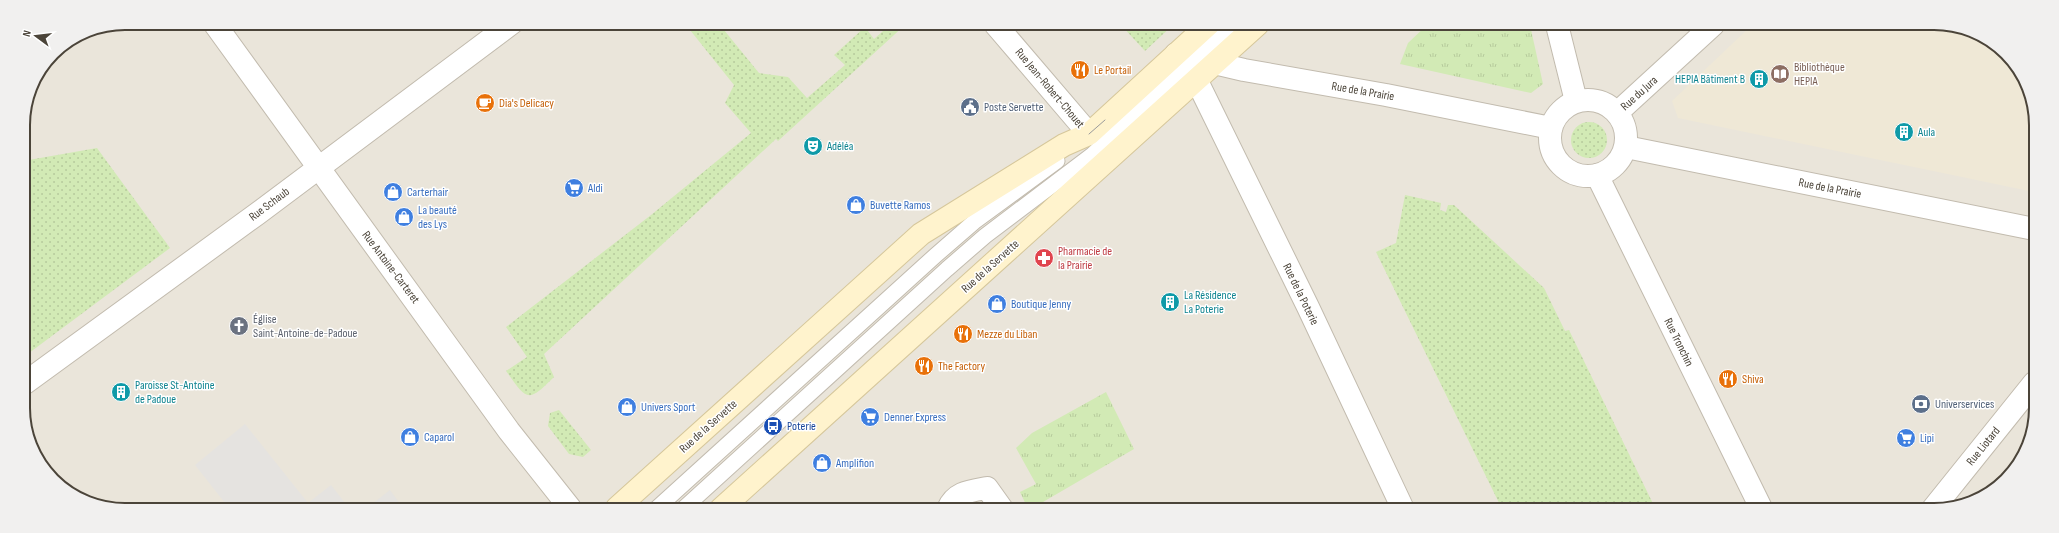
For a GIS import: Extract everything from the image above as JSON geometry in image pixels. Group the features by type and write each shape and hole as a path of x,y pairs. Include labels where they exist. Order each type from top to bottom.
{"main road":[{"name":"Rue de la Servette","path":"623,503 921,234 1064,145 1089,134 1202,30"},
{"name":"Rue de la Servette","path":"728,503 1203,67 1250,30"}],"street":[{"name":"Rue Antoine-Carteret","path":"219,30 432,322 509,431 566,503"},
{"name":"Rue Schaub","path":"30,379 257,214 503,30"},
{"name":"Rue Jean-Robert-Chouet","path":"1000,30 1089,134"},
{"path":"1558,30 1576,101"},
{"name":"Rue du Jura","path":"1618,112 1708,30"},
{"name":"Rue de la Prairie","path":"1176,54 1203,67 1551,128"},
{"name":"Rue de la Poterie","path":"1203,67 1308,307 1400,503"},
{"path":"1589,99 1602,101 1618,112 1626,130 1626,147 1619,161 1614,166 1597,175 1574,173 1561,164 1552,151 1550,136 1551,128 1563,109 1576,101 1589,99"},
{"name":"Rue de la Prairie","path":"1626,147 2029,228"},
{"name":"Rue Tronchin","path":"1597,175 1759,503"},
{"name":"Rue Liotard","path":"1938,503 2029,388"},
{"path":"950,503 958,495 987,488 998,503"}],"lane":[{"path":"690,503 985,236 1088,159 1203,67 1230,30"},
{"path":"662,503 974,222 1067,153 1089,134"}],"shaded area":[{"path":"118,30 1941,30 1953,32 1965,35 1982,43 2001,58 2013,72 2019,83 2027,106 2029,118 2029,415 2027,427 2022,445 2016,456 1997,480 1971,496 1941,503 118,503 106,501 88,496 67,483 58,475 43,456 33,433 30,415 30,118 37,88 53,62 77,43 88,37"},
{"path":"1747,30 1941,30 1965,35 1982,43 2001,58 2013,72 2024,94 2029,118 2029,191 1678,118 1672,101"},
{"path":"245,424 308,503 225,503 195,465"},
{"path":"331,485 345,503 308,503"},
{"path":"390,490 399,503 373,503"}],"green space":[{"path":"690,30 724,30 759,73 788,77 807,98 845,65 834,55 862,30 867,30 874,39 884,30 899,30 778,141 776,139 544,354 554,377 538,392 532,395 523,393 506,371 527,357 506,327 651,215 751,133 725,103 734,85"},
{"path":"1126,30 1168,30 1145,51"},
{"path":"1422,30 1531,30 1543,84 1531,93 1400,64 1408,43"},
{"path":"1593,122 1602,127 1606,133 1606,147 1602,153 1593,158 1585,158 1576,153 1572,147 1571,136 1576,127 1582,123"},
{"path":"97,148 170,248 30,352 30,160"},
{"path":"1405,195 1441,203 1440,210 1446,212 1448,205 1454,205 1544,288 1565,331 1569,330 1653,503 1499,503 1376,252 1396,243"},
{"path":"1106,392 1134,449 1041,503 1025,503 1020,492 1036,484 1016,448 1032,433"},
{"path":"559,410 591,450 583,457 569,454 548,426 550,413"}],"tram line":[{"path":"1089,134 1105,120"}],"place":[{"name":"Le Portail","path":"1080,70"},
{"name":"Bibliothèque HEPIA","path":"1780,74"},
{"name":"HEPIA Bâtiment B","path":"1759,79"},
{"name":"Dia's Delicacy","path":"485,103"},
{"name":"Poste Servette","path":"970,107"},
{"name":"Aula","path":"1904,132"},
{"name":"Adéléa","path":"813,146"},
{"name":"Aldi","path":"574,188"},
{"name":"Carterhair","path":"393,192"},
{"name":"Buvette Ramos","path":"856,205"},
{"name":"La beauté des Lys","path":"404,217"},
{"name":"Pharmacie de la Prairie","path":"1044,258"},
{"name":"La Résidence La Poterie","path":"1170,302"},
{"name":"Boutique Jenny","path":"997,304"},
{"name":"Église Saint-Antoine-de-Padoue","path":"239,326"},
{"name":"Mezze du Liban","path":"963,334"},
{"name":"The Factory","path":"924,366"},
{"name":"Shiva","path":"1728,379"},
{"name":"Paroisse St-Antoine de Padoue","path":"121,392"},
{"name":"Universervices","path":"1921,404"},
{"name":"Univers Sport","path":"627,407"},
{"name":"Denner Express","path":"870,417"},
{"name":"Poterie","path":"773,426"},
{"name":"Caparol","path":"410,437"},
{"name":"Lipi","path":"1906,438"},
{"name":"Amplifion","path":"822,463"}]}
